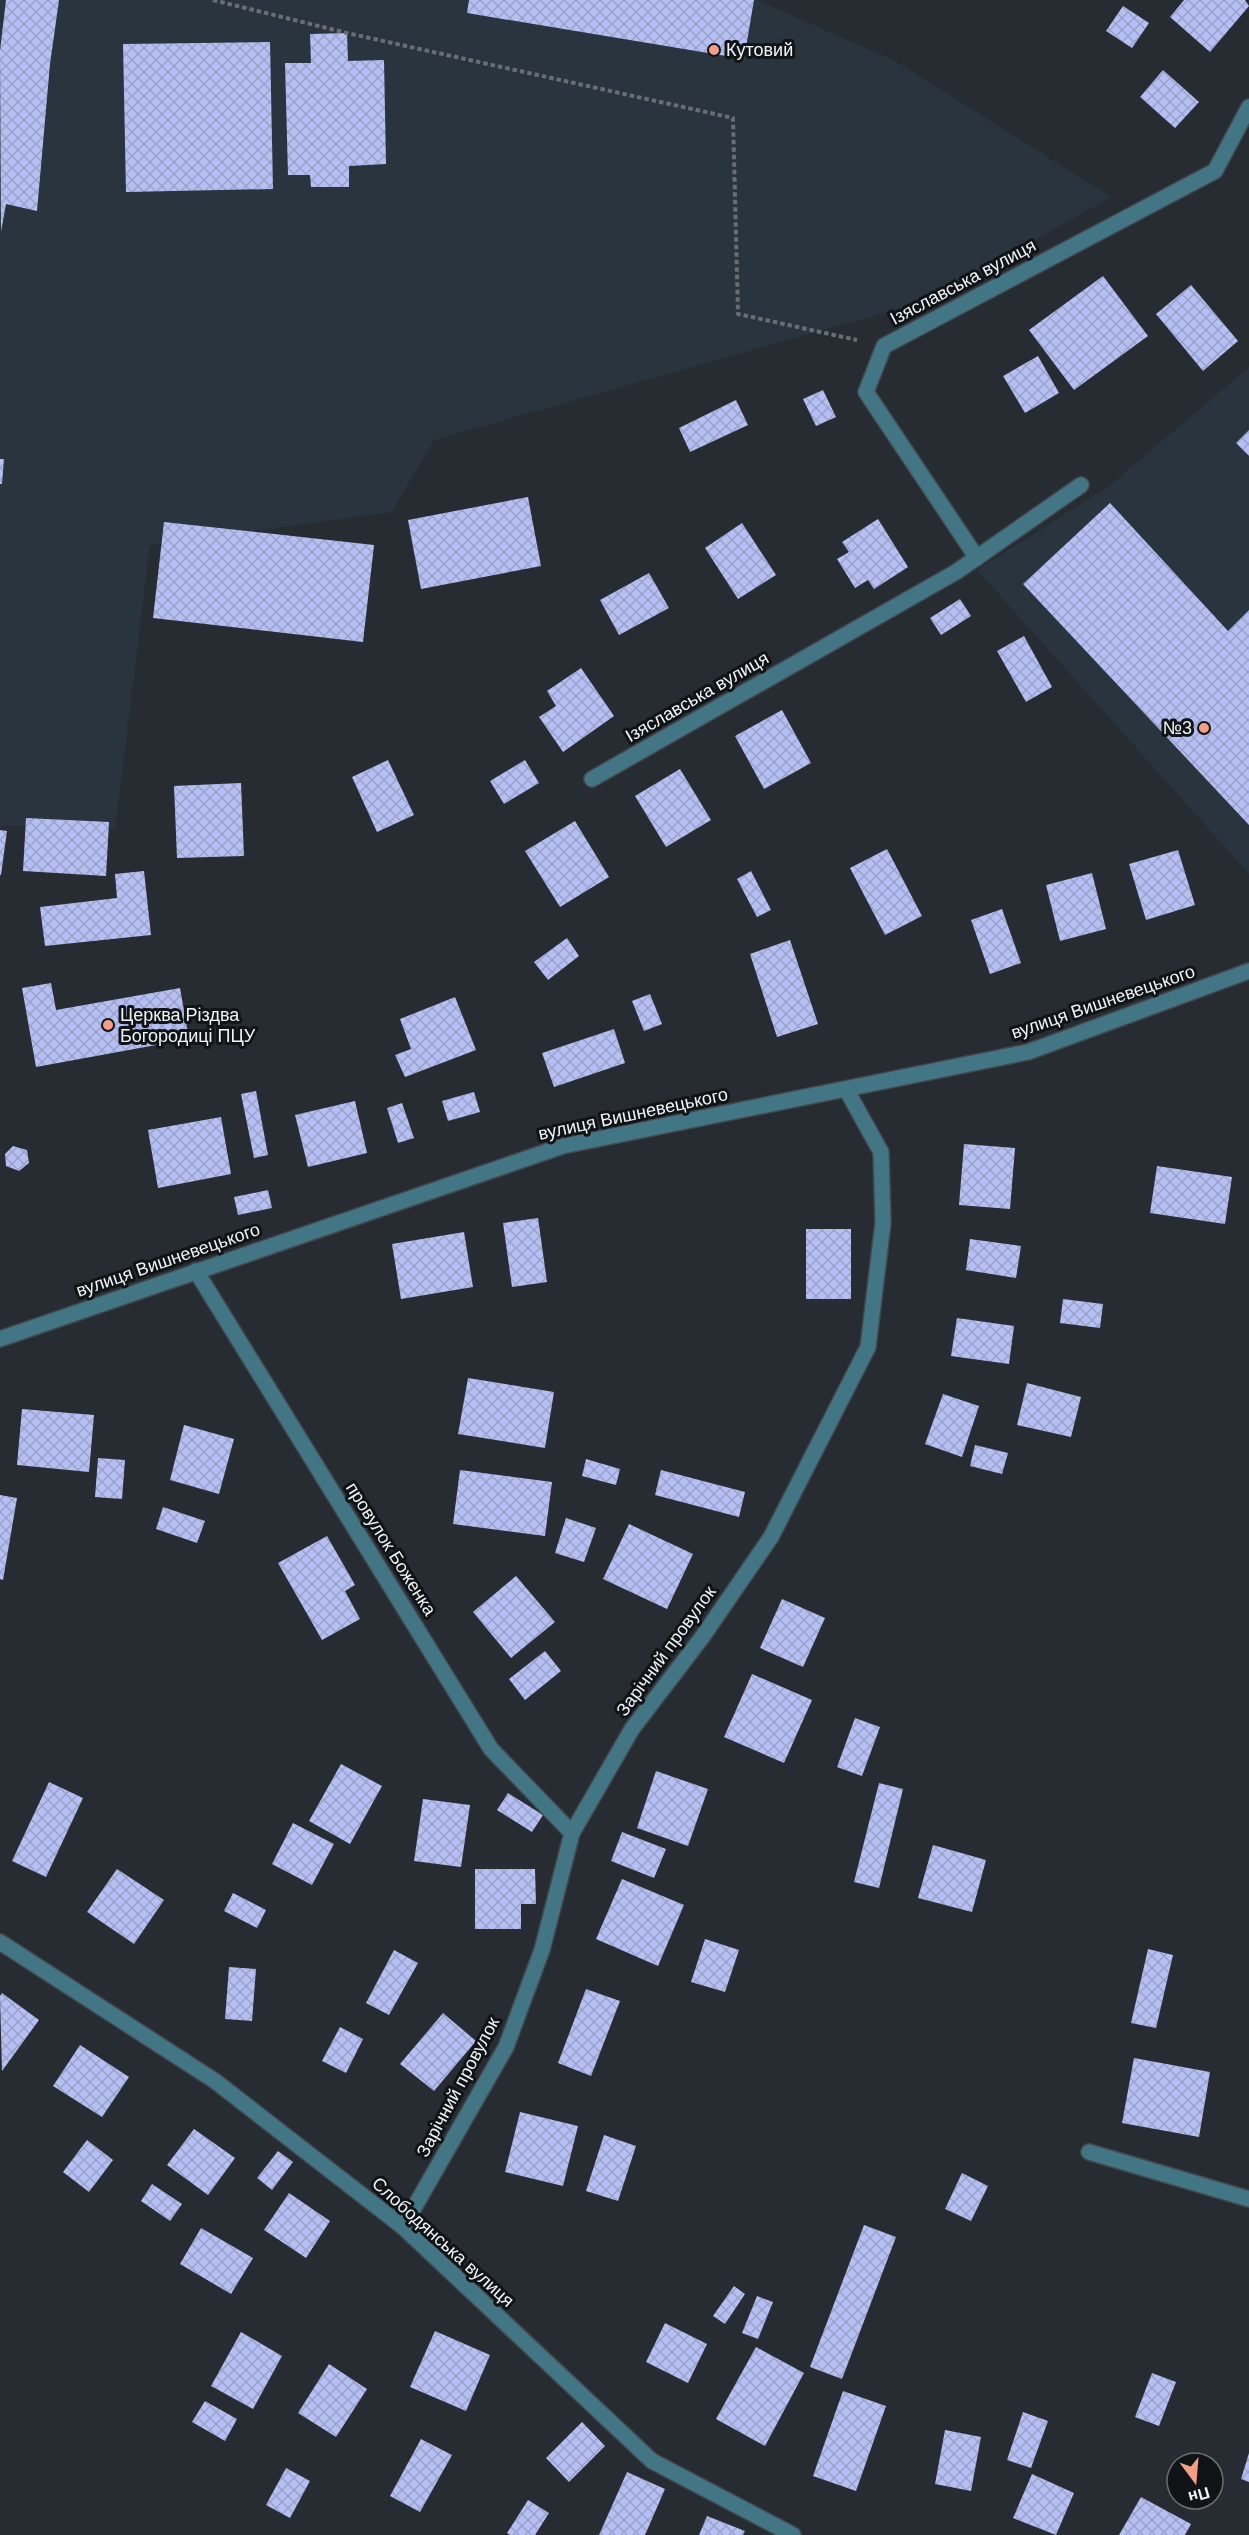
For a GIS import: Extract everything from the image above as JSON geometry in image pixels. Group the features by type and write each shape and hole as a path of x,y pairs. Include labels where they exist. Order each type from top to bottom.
{"street":[{"name":"Ізяславська вулиця","path":"976,558 866,392 884,346 1215,171 1249,107"},
{"name":"Ізяславська вулиця","path":"592,779 956,572 1081,485"},
{"name":"вулиця Вишневецького","path":"0,1339 563,1146 1028,1052 1249,971"},
{"name":"Зарічний провулок","path":"403,2227 506,2047 542,1950 572,1833 632,1729 703,1636 771,1537 868,1347 883,1223 881,1152 846,1089"},
{"name":"провулок Боженка","path":"196,1272 491,1749 572,1833"},
{"name":"Слободянська вулиця","path":"0,1942 215,2081 403,2227 652,2461 793,2535"},
{"path":"1089,2152 1249,2199"}],"path":[{"path":"213,0 347,33 733,118 738,314 884,346"}],"shaded area":[{"path":"0,0 757,0 897,62 1111,197 926,301 434,440 392,512 150,545 115,829 0,826"},
{"path":"1249,367 1249,874 977,570 1109,486"}],"building":[{"path":"6,0 59,0 50,64 37,211 6,204 1,232 0,51"},
{"path":"469,0 754,0 744,59 467,13"},
{"path":"1184,0 1245,0 1249,6 1210,52 1170,17"},
{"path":"1123,6 1149,23 1132,48 1106,31"},
{"path":"347,33 348,61 384,60 386,164 349,166 349,187 311,187 310,175 288,175 285,63 311,63 310,34"},
{"path":"270,42 273,189 126,192 123,44"},
{"path":"1163,70 1199,102 1175,128 1140,97"},
{"path":"1103,276 1148,336 1074,390 1029,330"},
{"path":"1191,285 1238,341 1203,371 1156,314"},
{"path":"1038,356 1059,393 1025,413 1003,376"},
{"path":"823,390 836,417 816,426 803,399"},
{"path":"736,400 748,425 690,452 679,428"},
{"path":"1249,430 1249,456 1236,443"},
{"path":"0,459 4,459 2,484 0,484"},
{"path":"528,497 541,566 421,589 408,520"},
{"name":"№3","path":"1110,503 1228,631 1249,610 1249,825 1023,584"},
{"path":"878,519 908,567 874,589 868,580 855,588 837,559 849,552 842,542"},
{"path":"164,522 374,545 363,642 153,618"},
{"path":"742,523 776,575 738,599 705,548"},
{"path":"649,573 669,608 619,635 600,600"},
{"path":"960,599 971,616 941,635 930,618"},
{"path":"1024,636 1052,687 1026,702 997,651"},
{"path":"581,668 614,716 563,752 539,717 556,706 547,691"},
{"path":"782,710 811,763 764,789 735,736"},
{"path":"388,760 414,815 377,832 352,777"},
{"path":"525,760 539,783 504,804 490,781"},
{"path":"680,769 711,820 666,847 635,796"},
{"path":"241,783 244,856 177,858 174,786"},
{"path":"26,818 109,822 106,876 23,871"},
{"path":"575,821 609,877 560,907 525,851"},
{"path":"0,830 7,831 1,875 0,875"},
{"path":"887,849 922,916 885,935 850,868"},
{"path":"1178,850 1195,905 1146,920 1129,864"},
{"path":"144,871 151,935 45,946 40,907 117,898 115,874"},
{"path":"751,871 771,910 757,917 737,879"},
{"path":"1092,873 1106,929 1060,941 1046,885"},
{"path":"1002,909 1021,963 990,974 971,920"},
{"path":"567,938 579,956 548,980 534,962"},
{"path":"790,940 818,1024 777,1037 750,954"},
{"name":"Церква Різдва Богородиці ПЦУ","path":"51,983 56,1010 180,988 189,1039 36,1067 22,988"},
{"path":"650,994 662,1024 644,1031 632,1001"},
{"path":"455,997 476,1050 405,1077 395,1055 411,1049 400,1019"},
{"path":"614,1029 625,1063 554,1087 542,1053"},
{"path":"256,1091 268,1155 254,1158 241,1094"},
{"path":"474,1092 480,1112 448,1121 442,1101"},
{"path":"355,1101 367,1153 308,1167 295,1115"},
{"path":"402,1103 414,1138 398,1143 387,1108"},
{"path":"221,1117 231,1174 158,1188 148,1130"},
{"path":"964,1144 1015,1148 1010,1209 959,1205"},
{"path":"13,1146 27,1150 29,1163 19,1171 6,1166 5,1154"},
{"path":"1157,1166 1232,1177 1225,1224 1150,1213"},
{"path":"268,1190 272,1208 238,1215 234,1197"},
{"path":"538,1218 547,1282 512,1287 503,1223"},
{"path":"806,1229 851,1229 851,1299 806,1299"},
{"path":"464,1232 473,1287 401,1299 392,1244"},
{"path":"970,1239 1021,1246 1016,1278 966,1270"},
{"path":"1063,1299 1103,1304 1100,1328 1060,1323"},
{"path":"957,1318 1014,1326 1009,1364 951,1356"},
{"path":"468,1378 554,1392 545,1448 458,1434"},
{"path":"1027,1383 1081,1397 1071,1437 1017,1425"},
{"path":"943,1394 979,1406 962,1457 925,1444"},
{"path":"22,1409 94,1415 89,1472 17,1465"},
{"path":"184,1425 234,1439 219,1494 170,1480"},
{"path":"975,1445 1008,1453 1002,1474 970,1466"},
{"path":"98,1458 125,1460 122,1499 95,1497"},
{"path":"586,1459 620,1469 616,1485 582,1476"},
{"path":"460,1470 552,1482 545,1536 453,1524"},
{"path":"661,1470 745,1492 739,1517 655,1495"},
{"path":"0,1495 17,1498 3,1580 0,1579"},
{"path":"163,1507 205,1521 197,1543 156,1529"},
{"path":"566,1518 596,1528 584,1562 555,1553"},
{"path":"629,1524 693,1554 667,1609 603,1579"},
{"path":"327,1536 355,1585 345,1591 360,1619 322,1640 278,1563"},
{"path":"516,1576 555,1622 511,1658 473,1612"},
{"path":"782,1599 825,1618 803,1667 760,1648"},
{"path":"545,1651 561,1671 525,1700 509,1679"},
{"path":"752,1674 812,1700 784,1763 724,1737"},
{"path":"855,1718 880,1727 862,1776 837,1767"},
{"path":"341,1764 382,1786 350,1844 309,1821"},
{"path":"656,1771 708,1789 688,1846 637,1828"},
{"path":"49,1782 83,1798 46,1877 12,1861"},
{"path":"879,1783 903,1789 879,1888 854,1882"},
{"path":"508,1793 543,1815 532,1832 497,1810"},
{"path":"423,1799 470,1805 461,1867 414,1861"},
{"path":"293,1823 334,1844 312,1885 272,1864"},
{"path":"622,1832 666,1849 654,1878 611,1861"},
{"path":"933,1845 986,1860 972,1912 918,1898"},
{"path":"117,1869 164,1900 134,1944 87,1912"},
{"path":"475,1869 535,1869 536,1904 521,1904 521,1929 475,1929"},
{"path":"622,1879 684,1905 658,1966 596,1939"},
{"path":"233,1893 266,1910 257,1928 224,1911"},
{"path":"705,1939 739,1950 725,1992 691,1982"},
{"path":"1148,1949 1173,1955 1156,2028 1131,2023"},
{"path":"394,1950 418,1963 389,2015 366,2003"},
{"path":"229,1967 256,1969 252,2021 225,2019"},
{"path":"586,1989 620,2001 591,2076 558,2063"},
{"path":"2,1993 39,2020 2,2071 0,1996"},
{"path":"443,2013 476,2041 434,2091 400,2064"},
{"path":"340,2027 363,2039 346,2073 322,2061"},
{"path":"80,2045 129,2077 102,2117 53,2086"},
{"path":"1134,2058 1210,2072 1199,2137 1122,2123"},
{"path":"520,2112 578,2126 563,2186 505,2172"},
{"path":"194,2129 235,2158 208,2195 167,2165"},
{"path":"604,2135 636,2146 618,2201 586,2191"},
{"path":"87,2140 113,2160 89,2192 63,2172"},
{"path":"278,2151 293,2162 272,2190 257,2178"},
{"path":"962,2173 988,2186 971,2221 945,2209"},
{"path":"152,2184 182,2204 170,2221 141,2201"},
{"path":"289,2193 330,2221 306,2258 264,2230"},
{"path":"864,2225 896,2237 842,2379 810,2367"},
{"path":"201,2228 253,2258 231,2294 180,2264"},
{"path":"734,2286 745,2294 725,2324 713,2316"},
{"path":"757,2296 773,2302 758,2339 742,2333"},
{"path":"665,2323 707,2344 688,2383 646,2362"},
{"path":"435,2331 490,2355 466,2411 410,2387"},
{"path":"241,2332 282,2356 253,2409 211,2386"},
{"path":"756,2347 804,2373 765,2446 716,2419"},
{"path":"329,2364 367,2389 336,2437 298,2413"},
{"path":"1152,2373 1176,2382 1159,2426 1135,2417"},
{"path":"843,2391 886,2406 856,2491 813,2476"},
{"path":"205,2401 237,2419 225,2441 192,2422"},
{"path":"1023,2412 1048,2421 1031,2468 1007,2460"},
{"path":"582,2422 605,2446 569,2482 546,2458"},
{"path":"945,2430 981,2437 971,2491 935,2484"},
{"path":"421,2439 452,2455 420,2512 390,2496"},
{"path":"1249,2453 1249,2482 1241,2479"},
{"path":"286,2468 310,2481 290,2518 266,2505"},
{"path":"627,2472 665,2489 645,2535 599,2535"},
{"path":"1032,2474 1074,2493 1056,2535 1013,2518"},
{"path":"1141,2497 1191,2524 1185,2535 1119,2535"},
{"path":"528,2500 549,2513 535,2535 510,2535 507,2533"},
{"path":"707,2516 745,2531 743,2535 699,2535"}],"place":[{"name":"Кутовий","path":"714,50"},
{"name":"№3","path":"1204,728"},
{"name":"Церква Різдва Богородиці ПЦУ","path":"108,1025"}]}
